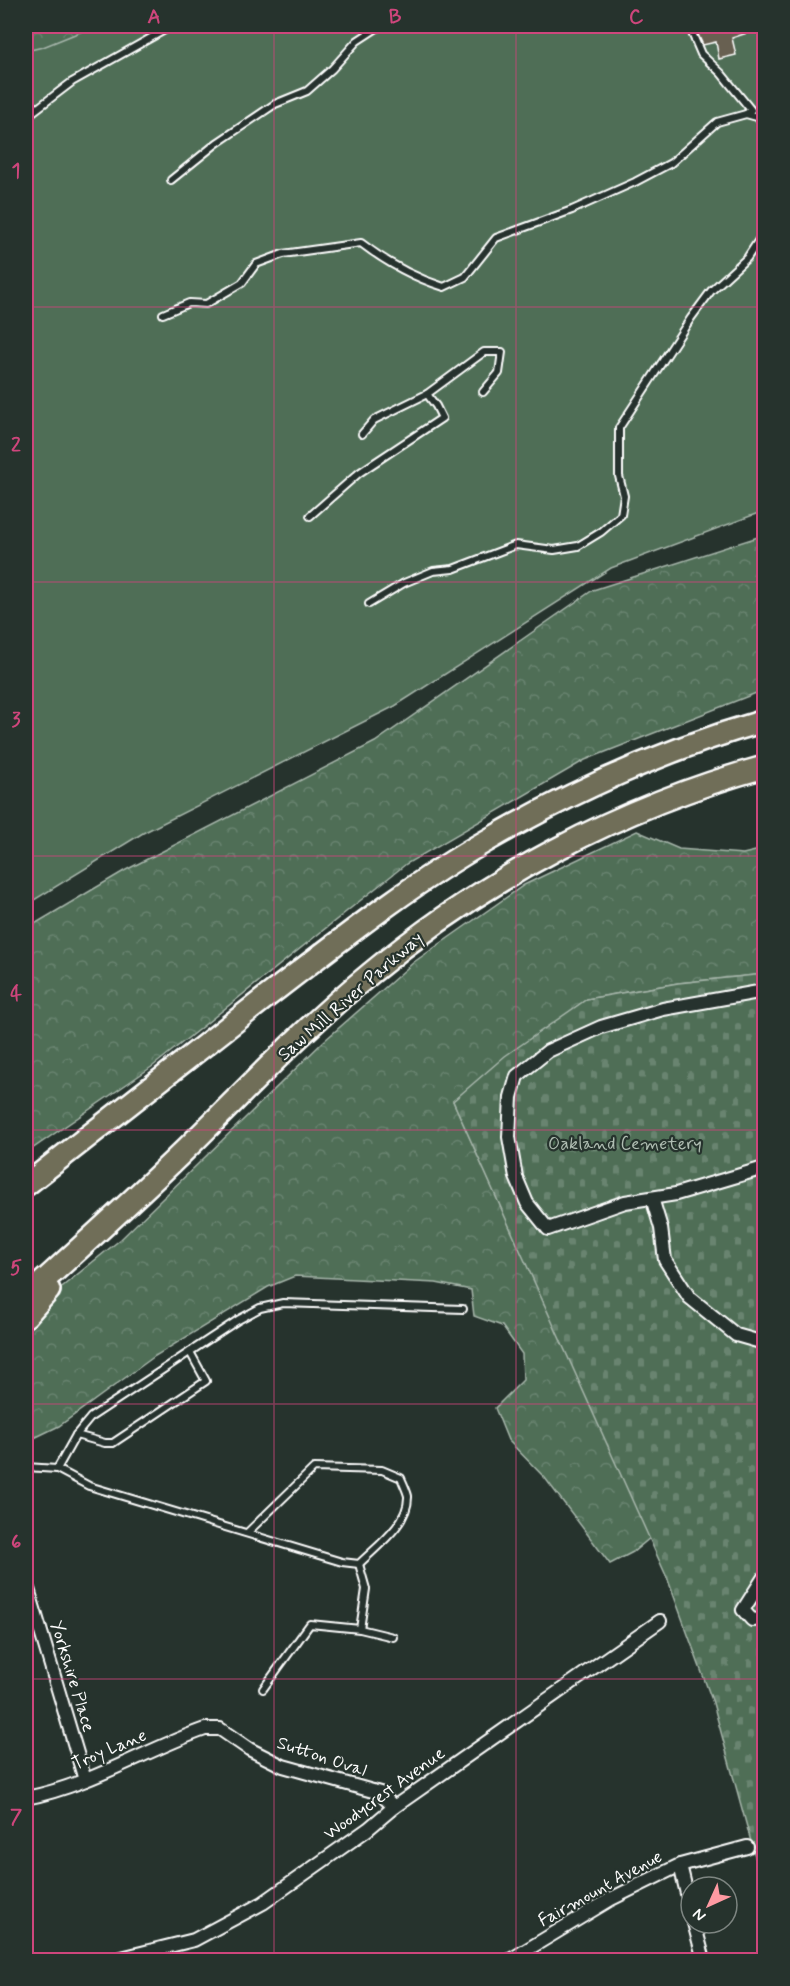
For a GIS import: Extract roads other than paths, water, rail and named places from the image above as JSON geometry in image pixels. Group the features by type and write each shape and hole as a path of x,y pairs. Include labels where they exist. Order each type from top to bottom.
{"highway":[{"path":"26,1185 350,933 441,869 499,834 588,788 692,744 765,721"},
{"name":"Saw Mill River Parkway","path":"26,1297 109,1222 326,1011 396,952 509,876 611,824 685,792 765,767"},
{"path":"26,1316 109,1222"}],"street":[{"path":"765,991 663,1009 601,1028 548,1051 517,1076 511,1097 509,1137 516,1177 526,1203 548,1229 625,1202 676,1194 765,1168"},
{"path":"652,1198 661,1228 665,1260 689,1297 736,1335 765,1343"},
{"path":"765,1577 743,1610 752,1620 765,1619"},
{"name":"Yorkshire Place","path":"26,1582 85,1780"},
{"name":"Woodycrest Avenue","path":"117,1960 194,1940 262,1903 394,1807 660,1621"},
{"name":"Troy Lane","path":"26,1798 85,1780 205,1729"},
{"name":"Sutton Oval","path":"205,1729 220,1730 249,1749 283,1766 380,1793 394,1807"},
{"name":"Fairmount Avenue","path":"510,1960 611,1899 680,1865 747,1846"},
{"path":"680,1865 682,1875"},
{"path":"697,1935 704,1960"}],"lane":[{"path":"26,117 72,82 172,26"},
{"path":"171,180 217,143 275,104 307,91 332,69 357,41 380,26"},
{"path":"164,314 189,303 206,304 242,283 256,264 274,257 345,244 361,243 393,266 418,279 444,287 465,277 496,238 572,210 635,182 671,163 717,122 746,114 751,110 721,73 701,54 689,26"},
{"path":"746,114 765,118"},
{"path":"369,604 404,583 433,571 453,569 516,545 554,550 578,546 601,532 621,515 624,496 620,476 619,428 711,291 747,258 765,232"},
{"path":"362,434 374,420 427,394 484,352 502,352 500,373 483,392"},
{"path":"310,516 359,473 442,418 427,394"},
{"path":"57,1469 76,1435 91,1418 260,1308 283,1303 463,1310"},
{"path":"76,1435 113,1443 206,1382 190,1352"},
{"path":"26,1467 57,1469 89,1486 342,1562 359,1564"},
{"path":"247,1533 314,1468 382,1470 401,1478 408,1495 402,1519 359,1564"},
{"path":"359,1564 366,1589 360,1629"},
{"path":"263,1689 310,1624 360,1629 393,1637"}],"park label":[{"name":"Oakland Cemetery","path":"625,1143"}]}
